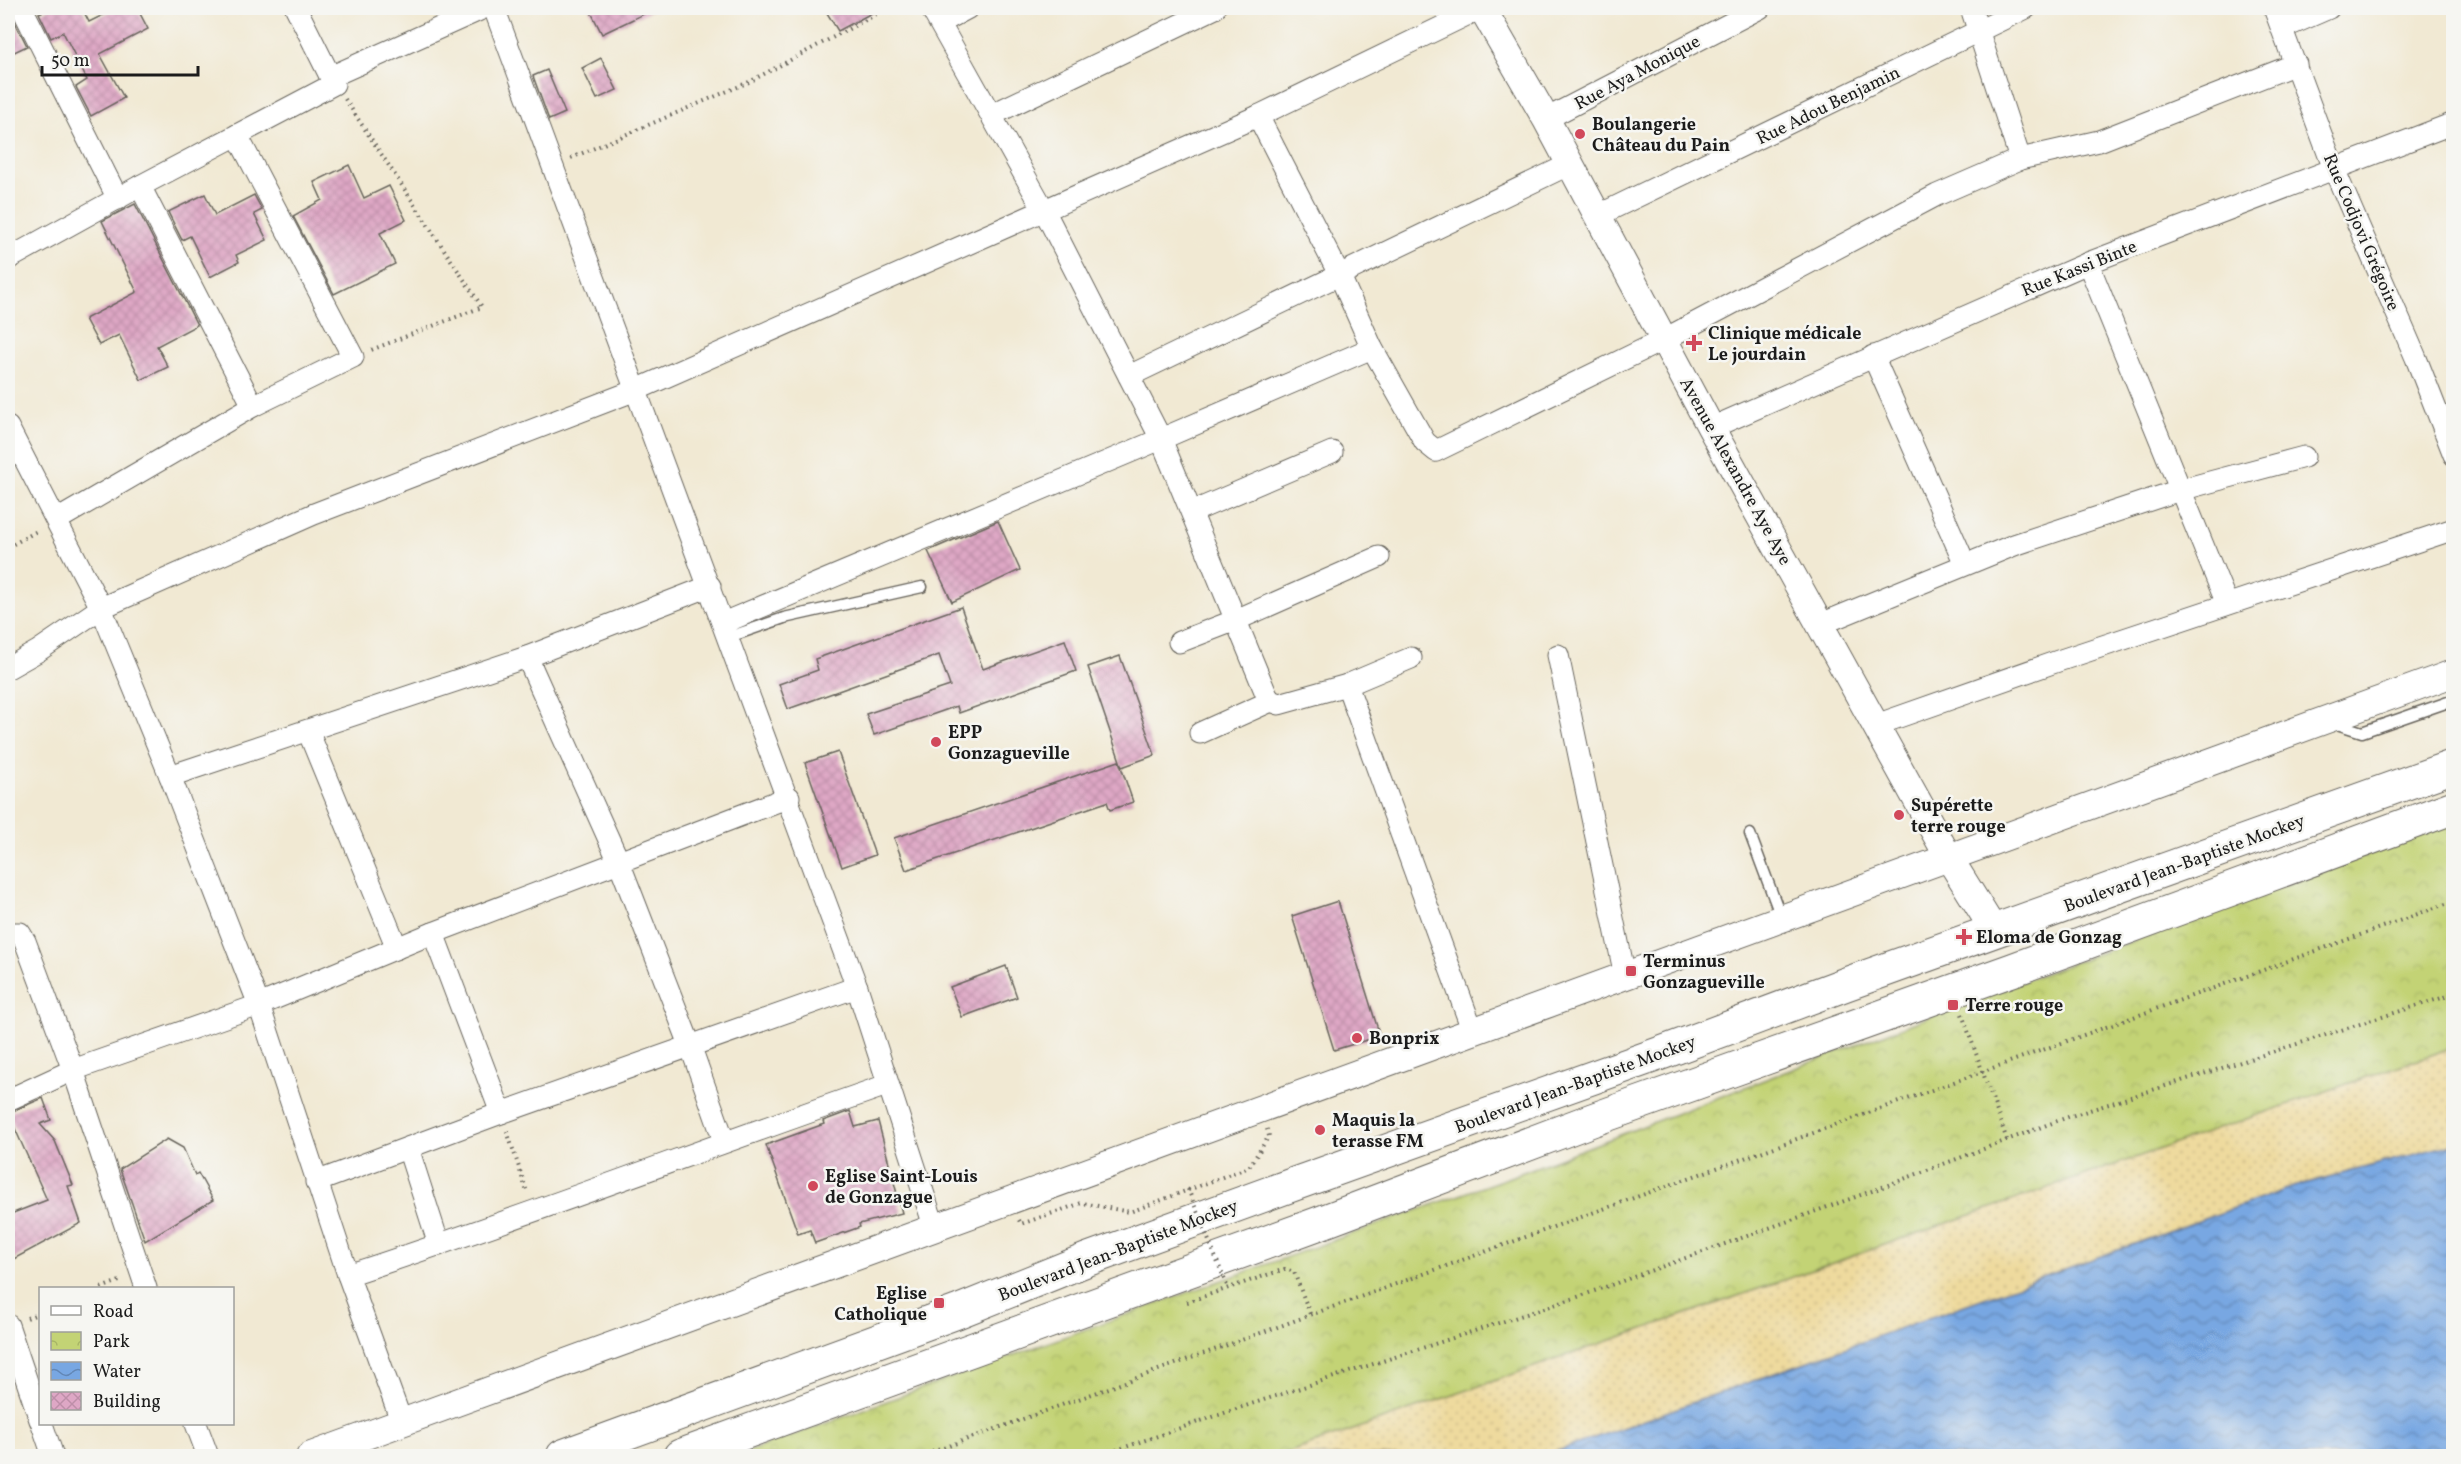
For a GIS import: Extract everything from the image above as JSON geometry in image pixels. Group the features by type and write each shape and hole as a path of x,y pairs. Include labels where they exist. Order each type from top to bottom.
{"highway":[{"name":"Boulevard Jean-Baptiste Mockey","path":"563,1456 924,1324 1086,1260 2454,766"},
{"path":"680,1456 1317,1224 1592,1120 1956,990 2454,807"}],"street":[{"path":"22,8 118,199"},
{"path":"296,8 332,80"},
{"path":"8,259 237,135 332,80 484,8"},
{"path":"494,8 789,797 857,987 935,1229"},
{"path":"968,8 935,15 1044,210 1161,439 1271,701"},
{"path":"991,116 1215,8"},
{"path":"8,668 38,651 101,608 314,514 636,390 1258,116 1481,8"},
{"name":"Avenue Alexandre Aye Aye","path":"1481,8 1546,119 1663,340 1949,858 1995,932"},
{"name":"Rue Aya Monique","path":"1546,119 1760,8"},
{"path":"1971,8 2020,159"},
{"name":"Rue Adou Benjamin","path":"1598,216 2026,8"},
{"name":"Rue Codjovi Grégoire","path":"2274,8 2334,169 2416,358 2454,455"},
{"path":"2283,28 2329,8"},
{"path":"1258,116 1340,276 1372,348 1425,442 1436,451 1663,340 1938,195 2020,159 2099,141 2296,64"},
{"name":"Rue Kassi Binte","path":"1711,428 2088,263 2454,123"},
{"path":"57,520 253,406 353,357 237,135"},
{"path":"1129,376 1570,164"},
{"path":"140,186 253,406"},
{"path":"2088,263 2227,604"},
{"path":"726,630 1372,348"},
{"path":"1873,356 1965,564"},
{"path":"8,427 101,608 170,776 259,1005 316,1182 402,1423"},
{"path":"1192,512 1332,452"},
{"path":"1821,624 1965,564 2180,490 2304,457"},
{"path":"1876,725 2227,604 2454,529"},
{"path":"1179,642 1236,620 1379,557"},
{"path":"170,776 527,657 710,586"},
{"path":"1558,655 1624,976"},
{"path":"527,657 619,861 690,1045 724,1141"},
{"path":"1200,732 1271,701 1279,704 1347,685 1411,658"},
{"path":"310,1456 2454,673"},
{"path":"1347,685 1473,1032"},
{"path":"308,731 397,948"},
{"path":"8,1100 73,1070 259,1005 433,933 789,797"},
{"path":"8,933 20,933 25,941 73,1070 146,1287"},
{"path":"433,933 501,1113"},
{"path":"316,1182 501,1113 857,987"},
{"path":"348,1275 439,1245 724,1141 887,1085"},
{"path":"408,1148 439,1245"},
{"path":"8,1325 39,1416"},
{"path":"42,1425 53,1456"},
{"path":"196,1425 208,1456"}],"lane":[{"path":"726,630 922,587"},
{"path":"2325,720 2362,732 2454,700"},
{"path":"1750,834 1782,918"}],"path":[{"path":"553,166 749,82 888,8"},
{"path":"332,80 482,307 353,357"},
{"path":"8,547 57,520"},
{"path":"921,1456 2454,901"},
{"path":"1956,990 1963,1018 2007,1140"},
{"path":"1100,1456 1572,1299 1872,1191 2068,1117 2454,994"},
{"path":"1012,1200 1021,1224 1082,1203 1130,1212 1249,1167 1269,1136 1260,1108"},
{"path":"501,1113 533,1210"},
{"path":"1188,1190 1228,1288"},
{"path":"1180,1304 1285,1269 1294,1272 1310,1314"}],"sand":[{"path":"2453,1047 2453,1144 2296,1186 1544,1456 1278,1456"}],"green space":[{"path":"2453,823 2453,1047 1278,1456 736,1456 1510,1177 1997,991"}],"water":[{"path":"2453,1144 2453,1456 1544,1456 2296,1186"}],"building":[{"path":"8,8 27,46 8,55"},
{"path":"51,8 82,8 89,22 117,8 137,8 148,29 100,54 124,98 91,116 76,87 87,80 63,32 51,38 39,13"},
{"path":"589,8 656,8 602,34"},
{"path":"824,8 881,8 838,31"},
{"path":"601,58 617,90 597,99 582,68"},
{"path":"547,70 565,113 549,120 533,76"},
{"path":"349,165 364,198 389,186 406,220 380,233 395,264 334,294 293,216 322,200 314,182"},
{"path":"205,194 215,215 254,195 262,210 254,214 267,240 236,255 239,262 210,277 190,236 182,240 168,212"},
{"path":"135,204 197,325 157,346 168,367 141,380 119,335 99,345 85,319 137,292 102,221"},
{"path":"998,521 1020,570 952,602 928,551"},
{"path":"961,607 983,669 1065,640 1076,671 959,713 957,706 874,735 866,714 950,686 939,655 788,709 779,684 818,670 815,659"},
{"path":"1120,656 1155,755 1122,767 1088,667"},
{"path":"838,752 875,855 842,867 805,763"},
{"path":"1119,761 1133,802 1110,810 1107,802 906,870 894,838"},
{"path":"1338,901 1380,1036 1334,1050 1292,916"},
{"path":"1006,966 1017,997 962,1017 950,987"},
{"path":"43,1098 51,1120 40,1124 55,1141 73,1185 68,1186 81,1223 8,1262 8,1215 47,1200 8,1113"},
{"path":"850,1111 855,1127 878,1121 902,1213 859,1224 860,1227 815,1243 810,1230 798,1234 766,1145 824,1124 823,1121"},
{"path":"167,1139 183,1148 195,1175 198,1173 213,1200 145,1241 120,1169"}],"place":[{"name":"Boulangerie Château du Pain","path":"1580,134"},
{"name":"Clinique médicale Le jourdain","path":"1694,343"},
{"name":"EPP Gonzagueville","path":"936,742"},
{"name":"Supérette terre rouge","path":"1899,815"},
{"name":"Eloma de Gonzag","path":"1964,937"},
{"name":"Terminus Gonzagueville","path":"1631,971"},
{"name":"Terre rouge","path":"1953,1005"},
{"name":"Bonprix","path":"1357,1038"},
{"name":"Maquis la terasse FM","path":"1320,1130"},
{"name":"Eglise Saint-Louis de Gonzague","path":"813,1186"},
{"name":"Eglise Catholique","path":"939,1303"}]}
